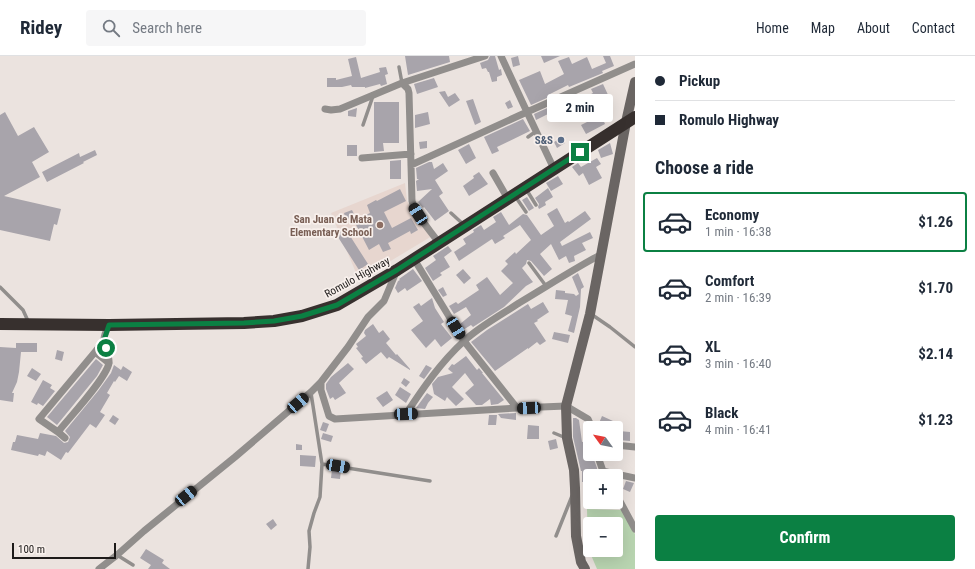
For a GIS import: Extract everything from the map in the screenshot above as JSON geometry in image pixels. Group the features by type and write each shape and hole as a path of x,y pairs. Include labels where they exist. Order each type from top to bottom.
{"highway":[{"name":"Romulo Highway","path":"0,324 109,325 244,323 274,321 302,316 337,305 397,270 630,120"}],"street":[{"path":"325,109 340,109 402,83 485,56"},
{"path":"501,56 535,132 554,169"},
{"path":"411,165 635,64"},
{"path":"585,569 581,562 576,536 574,470 567,438 566,406 590,314 600,255 630,120 635,82"},
{"path":"402,83 408,89 409,93 411,154 410,194 413,207 439,243"},
{"path":"362,158 411,154"},
{"path":"493,174 511,197"},
{"path":"406,414 438,370 464,340 487,323 570,271 600,255"},
{"path":"414,259 464,340 517,408"},
{"path":"99,569 235,457 321,382 348,347 368,317 384,301 397,270"},
{"path":"66,438 55,434 39,419 104,340 109,325"},
{"path":"55,434 100,381 106,371 109,363 104,340"},
{"path":"95,352 109,363"},
{"path":"321,382 321,390 329,416 335,419 566,406 589,421"},
{"path":"623,446 635,447"},
{"path":"623,476 635,478"},
{"path":"623,507 635,529"}],"lane":[{"path":"400,67 402,83"},
{"path":"364,125 374,95"},
{"path":"528,137 535,132"},
{"path":"525,188 536,205"},
{"path":"511,197 526,212"},
{"path":"450,214 466,226"},
{"path":"529,263 546,286"},
{"path":"0,287 23,310 30,324"},
{"path":"590,314 610,327 635,347"},
{"path":"308,569 310,547 309,531 320,497 322,464 311,392"},
{"path":"554,433 567,438"},
{"path":"322,464 430,481"},
{"path":"556,536 575,488"},
{"path":"117,555 133,565"}],"shaded area":[{"name":"San Juan de Mata Elementary School","path":"405,183 407,201 432,236 359,280 331,213"}],"green space":[{"path":"587,509 622,510 635,534 635,569 597,569 592,557 623,557 623,517 587,517"}],"building":[{"path":"405,56 449,56 450,62 408,75"},
{"path":"490,56 495,56 502,75 497,77 497,81 492,82 489,72 486,68 482,69 480,63 488,60"},
{"path":"518,56 520,65 513,67 511,58"},
{"path":"541,56 560,56 544,63"},
{"path":"603,56 610,56 614,66 602,71 603,73 569,87 568,85 548,95 549,97 531,105 519,80 540,71 545,84 564,74 558,61 569,57 572,64 587,57 592,69 606,63"},
{"path":"356,57 361,78 380,72 379,68 386,67 388,74 385,75 387,84 381,86 380,84 365,88 352,87 351,85 342,87 327,87 327,78 336,78 336,80 352,76 348,59"},
{"path":"434,78 438,87 417,94 414,84"},
{"path":"603,84 609,97 603,100 601,97 590,102 587,96 593,93 591,89"},
{"path":"445,91 448,97 455,93 460,100 449,107 439,92"},
{"path":"473,99 481,122 475,125 466,101"},
{"path":"510,100 513,107 508,109 505,103"},
{"path":"374,102 399,102 399,143 383,143 384,151 374,152"},
{"path":"552,106 554,111 536,120 534,114"},
{"path":"357,108 356,117 348,116 348,111"},
{"path":"5,112 18,136 34,127 49,152 32,162 40,177 4,196 61,209 57,225 54,224 50,241 0,230 0,115"},
{"path":"428,112 430,124 415,128 415,115"},
{"path":"601,115 605,124 586,134 581,125"},
{"path":"523,119 530,131 497,147 499,151 492,154 484,137"},
{"path":"562,137 565,143 557,148 554,142"},
{"path":"427,141 427,148 420,149 419,142"},
{"path":"610,143 613,154 601,158 598,150"},
{"path":"469,144 476,158 466,164 458,150"},
{"path":"347,145 357,145 357,156 347,156"},
{"path":"95,150 97,155 47,182 42,172 79,153 80,157"},
{"path":"597,158 601,164 596,167 602,178 589,185 583,173 579,176 572,167 578,163 581,167"},
{"path":"401,160 401,179 390,179 390,161"},
{"path":"432,162 434,169 443,163 448,171 435,180 443,193 439,196 449,211 435,221 418,202 432,189 417,191 416,181 419,179 417,179 416,168"},
{"path":"479,172 488,184 469,196 463,186 474,178 473,176"},
{"path":"558,176 563,184 551,191 546,183"},
{"path":"548,188 553,197 545,202 546,205 539,209 539,204 535,198"},
{"path":"400,189 406,201 384,212 392,228 411,218 418,230 411,234 410,231 388,243 391,249 383,252 379,244 369,250 354,221 370,213 367,205"},
{"path":"527,197 534,208 529,211 522,200"},
{"path":"557,208 565,223 568,221 569,222 585,211 591,219 560,242 562,246 590,232 593,238 582,243 586,250 574,256 575,261 569,263 566,256 559,260 551,244 540,254 552,269 544,276 531,261 527,260 526,264 522,268 533,282 526,286 504,307 473,327 471,325 463,330 460,324 471,315 466,307 454,314 449,306 456,302 458,304 479,290 476,285 487,277 500,295 513,283 501,271 508,264 505,261 515,252 516,254 531,240 520,225 503,236 505,238 495,244 492,239 459,261 454,252 466,244 463,239 474,232 473,230 481,225 484,230 496,222 493,217 501,212 509,225 523,214 527,215 541,235 554,226 547,214"},
{"path":"352,210 355,216 346,220 344,213"},
{"path":"345,228 368,264 359,270 336,234"},
{"path":"448,246 452,251 444,257 450,267 440,273 442,275 433,281 425,268 436,260 433,256"},
{"path":"413,269 422,281 407,291 405,288 398,293 395,288 400,280 399,279"},
{"path":"463,269 471,278 464,284 456,275"},
{"path":"578,273 584,287 581,289 580,307 574,333 568,331 572,316 565,314 568,300 555,299 556,290 565,291 565,293 574,294 576,296 579,294 572,277"},
{"path":"443,287 447,295 443,297 438,290"},
{"path":"432,298 435,308 444,322 441,324 452,338 441,347 435,339 426,348 411,330 423,321 413,307 419,303 421,306"},
{"path":"543,302 549,312 534,323 546,341 540,345 537,342 495,371 471,342 528,304 531,309"},
{"path":"373,324 379,333 383,330 390,339 386,343 410,370 389,357 387,359 381,352 366,364 361,358 363,357 356,348 358,347 356,344 366,336 364,333 365,330"},
{"path":"554,332 570,335 568,343 552,339"},
{"path":"16,343 37,343 37,352 21,352 17,382 12,393 14,393 13,402 0,400 0,347 16,348"},
{"path":"57,350 64,352 62,361 55,359"},
{"path":"466,356 477,370 479,368 504,400 498,404 491,405 490,399 482,405 476,405 465,393 474,385 465,373 452,387 464,399 456,406 447,397 445,401 434,394 432,384 438,377 453,373 448,369 452,364 454,365"},
{"path":"96,359 103,365 97,376 57,425 47,417"},
{"path":"348,363 354,369 339,383 346,393 335,400 333,397 330,399 326,389 326,384 331,377"},
{"path":"114,365 121,370 123,366 132,372 127,381 119,376 115,382 114,381 107,393 110,395 100,412 105,415 96,428 90,424 61,460 47,451 45,456 39,454 38,456 11,450 17,435 38,439 40,433 56,436 64,443 68,442 70,437 65,431 98,391 111,373"},
{"path":"426,365 432,368 424,379 419,376"},
{"path":"32,368 41,374 36,381 27,376"},
{"path":"404,378 410,382 406,387 401,383"},
{"path":"43,380 52,385 50,388 55,391 43,406 38,403 37,405 31,402"},
{"path":"400,387 411,394 406,403 395,395"},
{"path":"387,391 393,400 383,407 376,398"},
{"path":"427,393 433,397 425,409 416,408"},
{"path":"516,413 516,420 501,418 498,414"},
{"path":"113,415 119,419 115,425 109,421"},
{"path":"489,415 497,415 496,425 488,425"},
{"path":"602,416 613,421 600,421"},
{"path":"573,418 576,418 579,420 583,442 583,461 594,461 597,468 583,469 583,482 582,471 573,437"},
{"path":"323,422 329,424 326,432 320,430"},
{"path":"528,425 539,426 539,439 527,439"},
{"path":"623,431 630,432 630,441 623,440"},
{"path":"323,433 333,436 331,442 321,439"},
{"path":"556,439 558,448 550,450 548,441"},
{"path":"296,444 302,445 302,450 296,450"},
{"path":"300,455 316,456 315,467 300,466"},
{"path":"332,469 341,470 340,479 331,478"},
{"path":"626,481 634,483 630,492 623,489"},
{"path":"273,519 277,525 271,530 266,524"},
{"path":"146,549 164,560 162,563 170,569 148,569 151,565 140,558"}],"place":[{"name":"S&S","path":"561,140"},
{"name":"San Juan de Mata Elementary School","path":"380,225"}],"route":[{"path":"106,348 104,340 109,325 244,323 274,321 302,316 337,305 397,270 514,196 580,152"}]}
